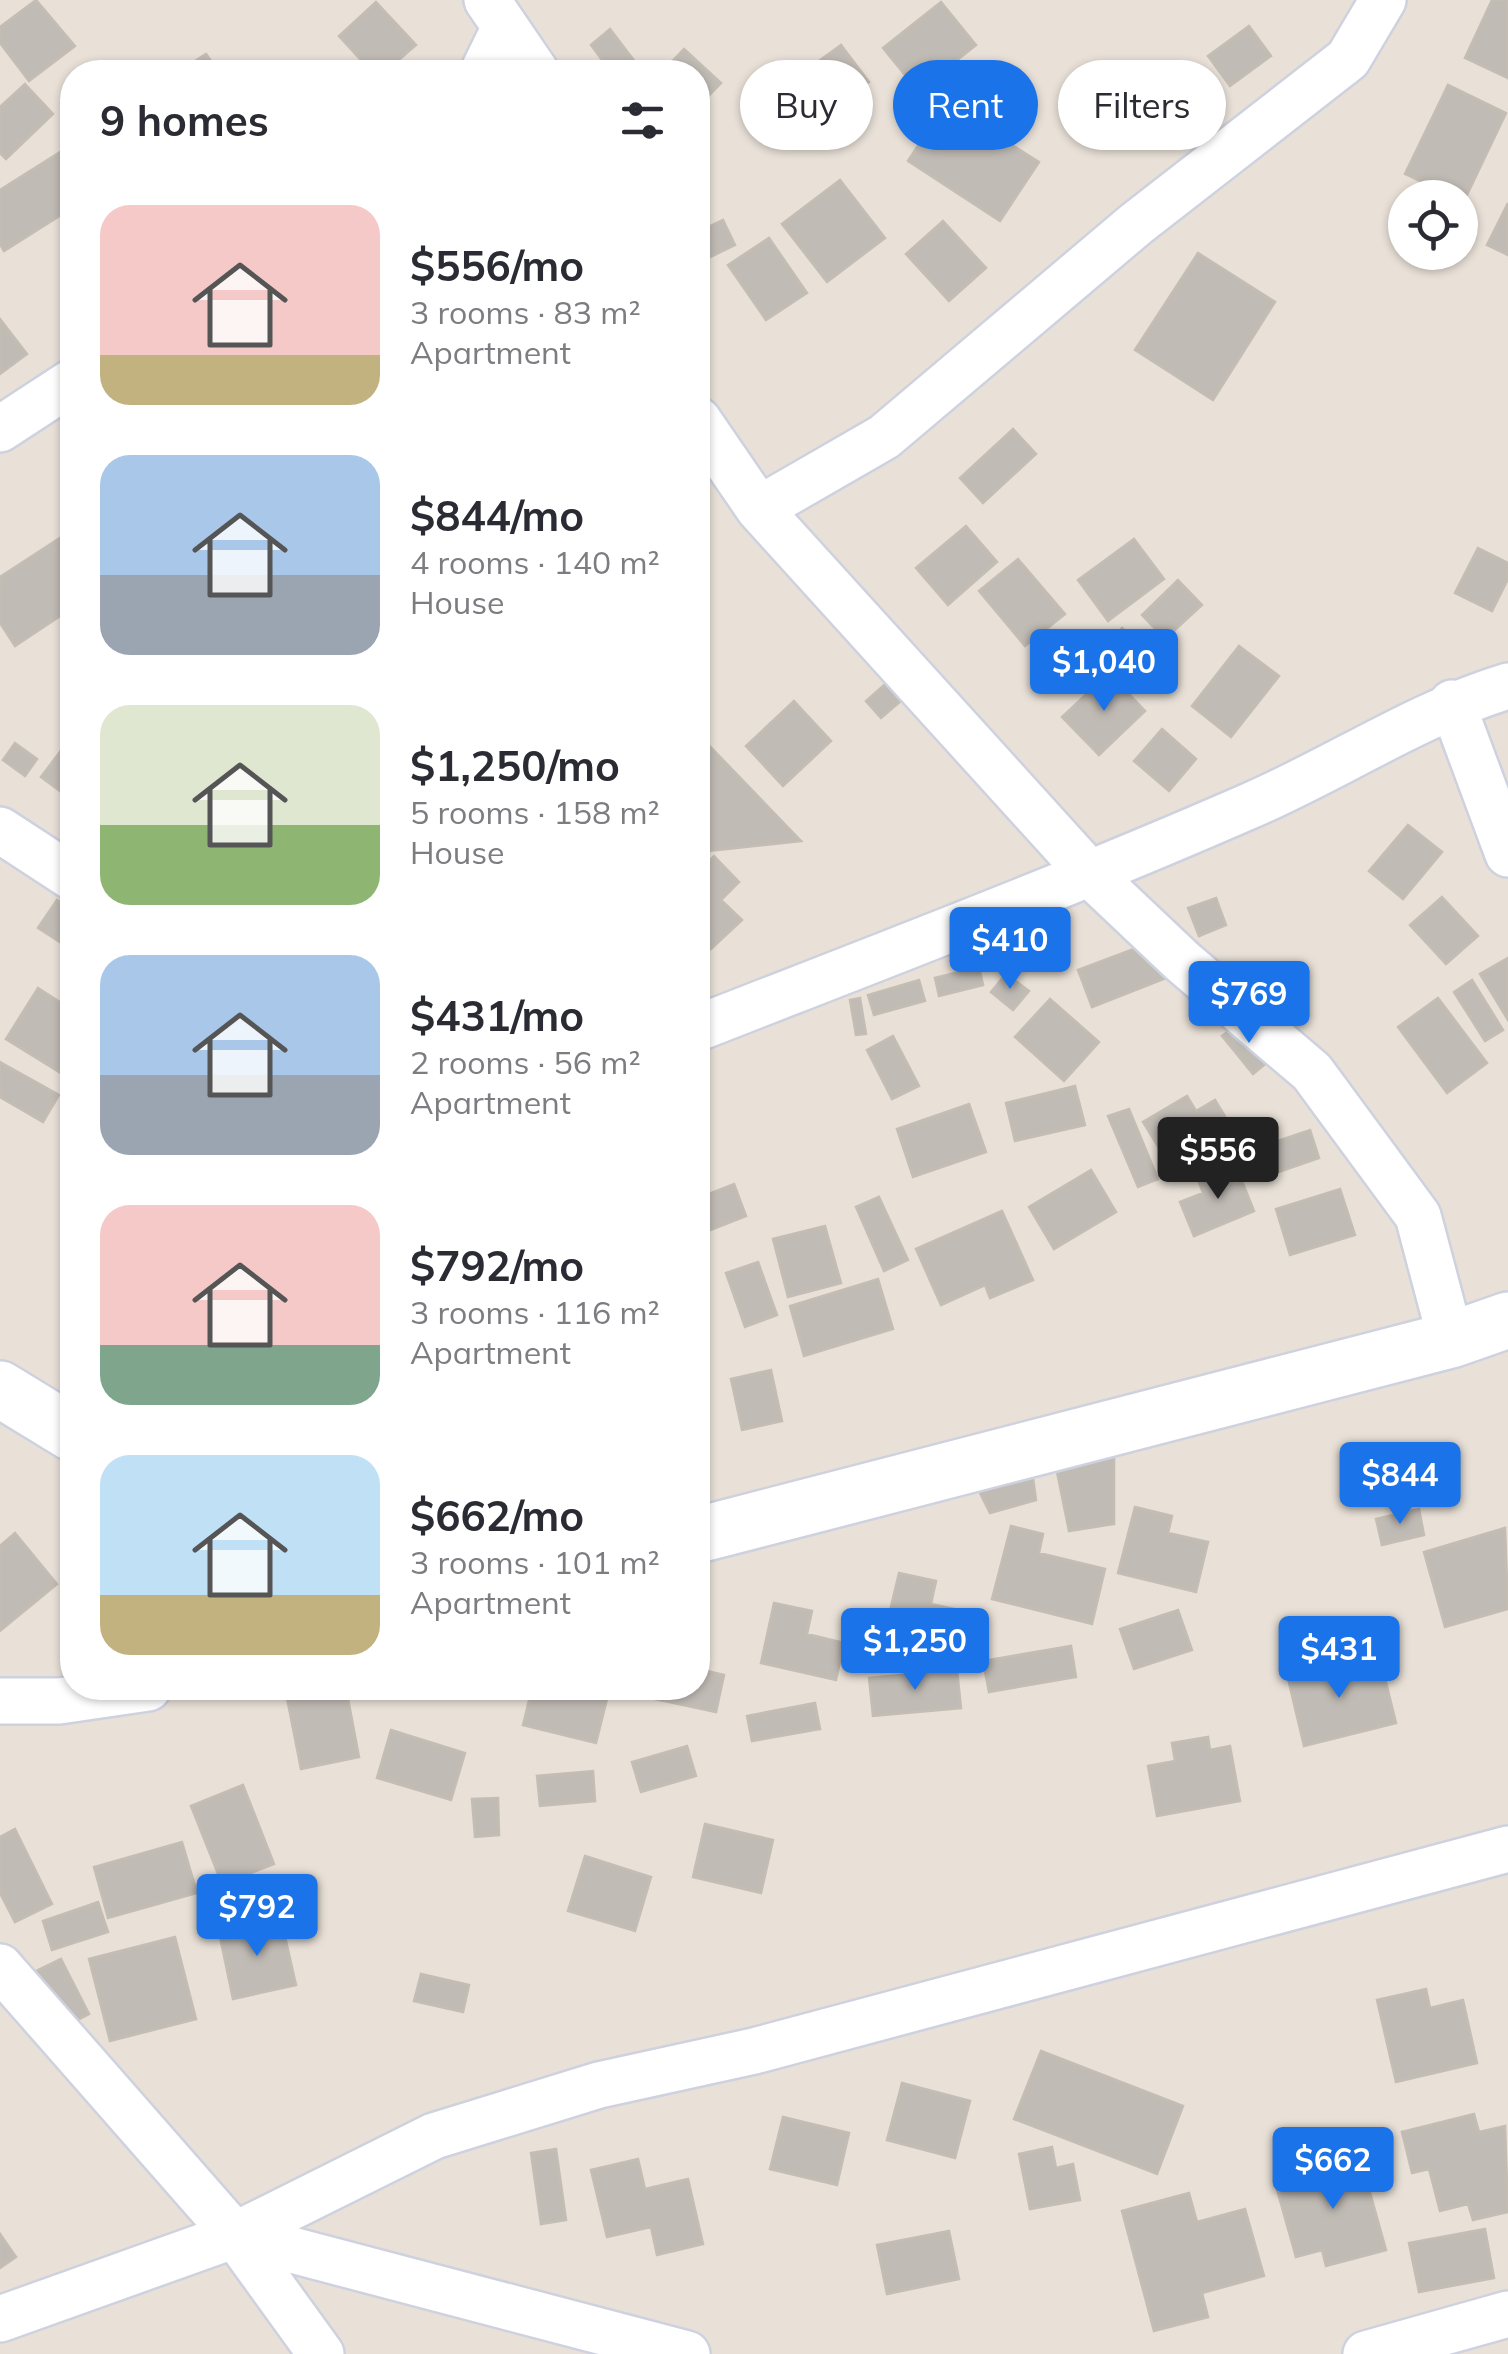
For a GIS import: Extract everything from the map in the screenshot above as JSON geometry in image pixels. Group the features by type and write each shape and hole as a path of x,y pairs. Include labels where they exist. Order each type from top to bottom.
{"street":[{"path":"759,509 884,437 1136,224 1348,59 1383,0"},
{"path":"486,60 496,13"},
{"path":"496,13 528,60"},
{"path":"0,430 60,390"},
{"path":"710,467 759,509 1091,875 1183,962 1312,1072 1418,1216 1451,1340"},
{"path":"710,1023 1091,875 1297,786 1452,703 1508,686"},
{"path":"1452,703 1508,854"},
{"path":"0,830 60,869"},
{"path":"710,1531 1451,1340 1508,1320"},
{"path":"0,1389 60,1426"},
{"path":"0,1701 66,1700"},
{"path":"0,2319 235,2235 434,2136 599,2085 754,2050 1508,1849"},
{"path":"0,1967 235,2235 322,2354"},
{"path":"235,2235 688,2354"},
{"path":"1366,2354 1508,2314"}],"building":[{"path":"36,0 75,46 29,81 0,43 0,27"},
{"path":"1492,0 1508,0 1508,78 1465,58"},
{"path":"376,2 416,45 399,60 361,60 339,36"},
{"path":"941,2 976,45 957,60 893,60 883,48"},
{"path":"1249,26 1271,56 1230,86 1226,81 1226,60 1211,60 1208,56"},
{"path":"610,29 634,60 602,60 591,45"},
{"path":"841,45 852,60 820,60"},
{"path":"684,49 696,60 673,60"},
{"path":"710,73 721,83 710,94"},
{"path":"25,84 53,114 6,159 0,153 0,107"},
{"path":"1448,85 1506,113 1474,180 1418,180 1405,174"},
{"path":"915,150 1020,150 1039,162 1000,221 908,161"},
{"path":"60,152 60,216 4,251 0,244 0,190"},
{"path":"840,180 885,238 827,282 782,224"},
{"path":"1508,203 1508,255 1487,245"},
{"path":"723,220 735,245 710,257 710,226"},
{"path":"943,221 986,268 949,301 906,254"},
{"path":"769,238 807,293 766,320 728,265"},
{"path":"1198,253 1275,302 1213,400 1135,350"},
{"path":"0,319 27,354 0,374"},
{"path":"1013,429 1036,454 983,503 960,478"},
{"path":"966,526 997,562 948,605 916,568"},
{"path":"60,538 60,616 15,646 0,623 0,577"},
{"path":"1134,539 1164,579 1108,621 1078,580"},
{"path":"1478,548 1508,563 1508,579 1492,611 1455,593"},
{"path":"1018,559 1065,614 1025,646 979,591"},
{"path":"1178,580 1202,605 1165,639 1142,615"},
{"path":"1122,628 1159,664 1138,685 1101,650"},
{"path":"1239,646 1279,676 1231,737 1192,706"},
{"path":"900,671 916,688 881,718 866,701"},
{"path":"1109,673 1145,711 1099,755 1062,717"},
{"path":"794,701 831,741 783,786 746,746"},
{"path":"1162,729 1196,759 1169,791 1134,761"},
{"path":"15,743 37,759 25,776 3,760"},
{"path":"710,746 801,841 710,851"},
{"path":"60,752 60,791 41,777"},
{"path":"1408,825 1442,852 1403,899 1369,871"},
{"path":"714,856 739,882 721,900 742,920 711,949 710,948 710,860"},
{"path":"1442,897 1478,936 1446,964 1410,925"},
{"path":"1216,898 1226,925 1199,936 1188,908"},
{"path":"57,900 60,902 60,942 38,928"},
{"path":"1152,942 1166,978 1092,1007 1078,970"},
{"path":"1508,958 1508,1020 1480,974"},
{"path":"979,967 983,985 939,996 935,978"},
{"path":"1006,974 1029,991 1013,1010 991,992"},
{"path":"919,980 925,1001 874,1015 868,995"},
{"path":"1472,980 1503,1030 1485,1041 1454,992"},
{"path":"38,988 60,1002 60,1073 6,1039"},
{"path":"860,998 866,1034 856,1035 850,1000"},
{"path":"1438,998 1487,1063 1447,1093 1398,1027"},
{"path":"1050,999 1099,1042 1064,1081 1015,1037"},
{"path":"1244,1019 1275,1056 1253,1074 1222,1036"},
{"path":"893,1036 919,1086 892,1099 867,1050"},
{"path":"0,1062 59,1095 43,1122 0,1097"},
{"path":"1075,1086 1085,1125 1015,1141 1006,1103"},
{"path":"1187,1096 1196,1111 1215,1100 1240,1141 1178,1179 1143,1122"},
{"path":"969,1104 986,1152 913,1177 897,1129"},
{"path":"1129,1109 1158,1179 1138,1187 1108,1116"},
{"path":"1310,1130 1319,1158 1261,1178 1251,1150"},
{"path":"1236,1166 1254,1211 1194,1236 1180,1202 1203,1193 1199,1182"},
{"path":"1091,1170 1116,1212 1054,1249 1029,1207"},
{"path":"734,1184 746,1216 710,1230 710,1193"},
{"path":"1340,1189 1355,1235 1290,1255 1276,1209"},
{"path":"879,1197 908,1260 884,1271 856,1207"},
{"path":"1002,1211 1033,1280 990,1298 985,1285 941,1305 916,1249"},
{"path":"825,1226 841,1283 788,1297 773,1239"},
{"path":"758,1262 777,1315 745,1327 726,1273"},
{"path":"878,1279 893,1329 804,1356 790,1306"},
{"path":"771,1370 782,1421 742,1430 731,1379"},
{"path":"1114,1446 1114,1524 1069,1531 1055,1462"},
{"path":"1032,1471 1036,1500 990,1513 978,1489"},
{"path":"1135,1507 1172,1516 1168,1533 1208,1542 1196,1592 1118,1573"},
{"path":"1419,1509 1424,1535 1382,1545 1376,1519"},
{"path":"1011,1526 1043,1534 1039,1553 1105,1569 1092,1624 992,1599"},
{"path":"1505,1528 1508,1609 1445,1627 1424,1552"},
{"path":"15,1533 57,1584 0,1631 0,1546"},
{"path":"899,1573 936,1581 931,1604 968,1612 960,1649 885,1632"},
{"path":"774,1603 812,1611 807,1634 844,1643 836,1680 761,1663"},
{"path":"1178,1610 1192,1650 1134,1669 1120,1629"},
{"path":"1071,1646 1076,1677 989,1692 983,1661"},
{"path":"1336,1658 1340,1676 1382,1666 1396,1723 1304,1746 1286,1670"},
{"path":"957,1670 961,1708 873,1716 869,1678"},
{"path":"710,1672 724,1675 716,1712 660,1700 710,1700"},
{"path":"287,1700 348,1700 359,1757 301,1769"},
{"path":"529,1700 607,1700 596,1743 523,1725"},
{"path":"815,1703 820,1729 752,1741 747,1716"},
{"path":"391,1730 465,1753 451,1800 377,1778"},
{"path":"1208,1737 1210,1750 1230,1746 1240,1801 1157,1816 1148,1766 1175,1761 1172,1743"},
{"path":"687,1746 696,1776 641,1792 632,1762"},
{"path":"593,1771 595,1801 540,1806 537,1776"},
{"path":"243,1785 274,1864 222,1884 191,1806"},
{"path":"498,1798 499,1835 475,1837 472,1799"},
{"path":"705,1824 773,1840 761,1893 693,1877"},
{"path":"15,1829 52,1904 15,1922 0,1893 0,1837"},
{"path":"182,1842 197,1893 108,1918 94,1867"},
{"path":"585,1856 651,1877 635,1931 568,1911"},
{"path":"98,1902 108,1932 52,1950 43,1921"},
{"path":"281,1919 296,1985 233,1999 219,1932"},
{"path":"175,1937 196,2019 110,2041 89,1959"},
{"path":"61,1959 89,2014 62,2028 32,1973"},
{"path":"421,1974 469,1985 463,2012 414,2001"},
{"path":"1426,1989 1430,2008 1463,2000 1477,2063 1396,2082 1377,2000"},
{"path":"1041,2051 1183,2106 1157,2174 1014,2119"},
{"path":"902,2083 970,2101 955,2158 887,2140"},
{"path":"1474,2114 1479,2132 1505,2126 1508,2212 1473,2220 1468,2204 1440,2211 1429,2169 1412,2173 1402,2132"},
{"path":"783,2117 849,2133 837,2185 770,2169"},
{"path":"1052,2147 1056,2168 1073,2164 1080,2200 1030,2209 1019,2154"},
{"path":"556,2149 566,2220 541,2224 531,2153"},
{"path":"1359,2153 1386,2250 1326,2266 1322,2250 1296,2257 1276,2186 1317,2175 1315,2165"},
{"path":"638,2159 645,2189 688,2179 703,2244 657,2255 651,2227 607,2237 591,2170"},
{"path":"1189,2193 1197,2222 1245,2209 1264,2276 1202,2293 1208,2317 1154,2331 1122,2211"},
{"path":"1485,2229 1494,2278 1419,2292 1409,2243"},
{"path":"949,2231 959,2279 887,2294 877,2245"},
{"path":"0,2234 16,2257 0,2268"}]}
